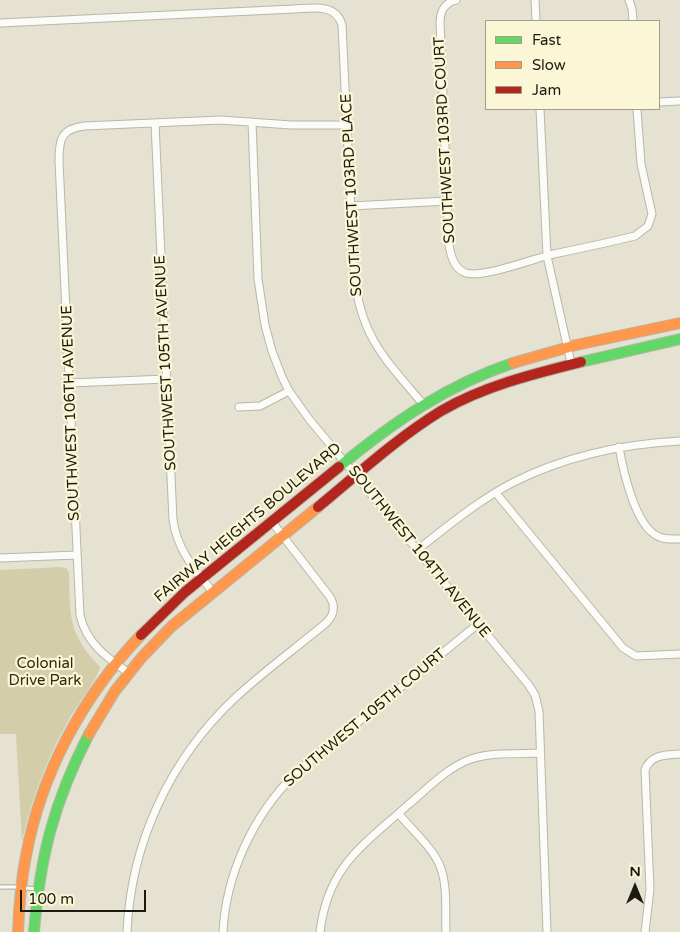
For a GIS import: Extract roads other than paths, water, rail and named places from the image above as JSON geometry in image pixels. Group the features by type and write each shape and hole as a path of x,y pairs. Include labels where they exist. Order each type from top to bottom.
{"street":[{"name":"SOUTHWEST 103RD COURT","path":"456,0 444,6 440,14 450,251 454,262 462,271 472,274 547,256"},
{"path":"535,0 536,20"},
{"path":"629,0 633,20"},
{"name":"SOUTHWEST 103RD PLACE","path":"0,23 321,8 335,13 342,25 354,274 358,301 368,331 380,352 423,404"},
{"path":"660,102 680,100"},
{"path":"540,110 547,256 572,363"},
{"path":"547,256 636,236 645,230 652,210 641,164 637,110"},
{"path":"155,123 215,120 304,126 348,125"},
{"name":"SOUTHWEST 104TH AVENUE","path":"252,122 256,235 264,325 272,351 289,391 535,695 538,711 547,932"},
{"name":"SOUTHWEST 106TH AVENUE","path":"129,673 115,664 94,644 83,626 80,608 59,161 60,144 64,135 72,128 155,123"},
{"name":"SOUTHWEST 105TH AVENUE","path":"155,123 174,525 178,541 186,556 212,591"},
{"path":"351,206 448,202"},
{"name":"FAIRWAY HEIGHTS BOULEVARD","path":"18,932 21,888 32,831 50,776 76,722 94,692 115,664 151,624 202,579 345,462 389,427 423,404 488,372 532,357 680,323"},
{"name":"FAIRWAY HEIGHTS BOULEVARD","path":"34,932 37,890 48,835 66,779 94,724 129,673 166,632 212,591 406,434 459,403 515,379 572,363 680,339"},
{"path":"70,383 166,379"},
{"path":"239,407 260,406 289,391"},
{"path":"417,550 455,520 514,482 559,464 619,447 680,441"},
{"path":"619,447 632,498 647,527 660,537 680,539"},
{"path":"496,493 618,643 628,652 639,656 680,654"},
{"path":"127,932 132,885 144,840 157,807 179,765 231,702 326,623 333,613 334,605 328,594 272,522"},
{"path":"0,558 77,555"},
{"name":"SOUTHWEST 105TH COURT","path":"223,932 230,887 241,855 257,822 277,794 295,774 478,624"},
{"path":"320,932 331,887 342,869 361,845 447,772 466,761 493,755 540,753"},
{"path":"645,932 650,889 645,770 651,761 660,756 680,754"},
{"path":"399,814 440,865 444,882 446,932"}],"lane":[{"path":"0,888 37,890"}],"park label":[{"name":"Colonial Drive Park","path":"45,672"}]}
